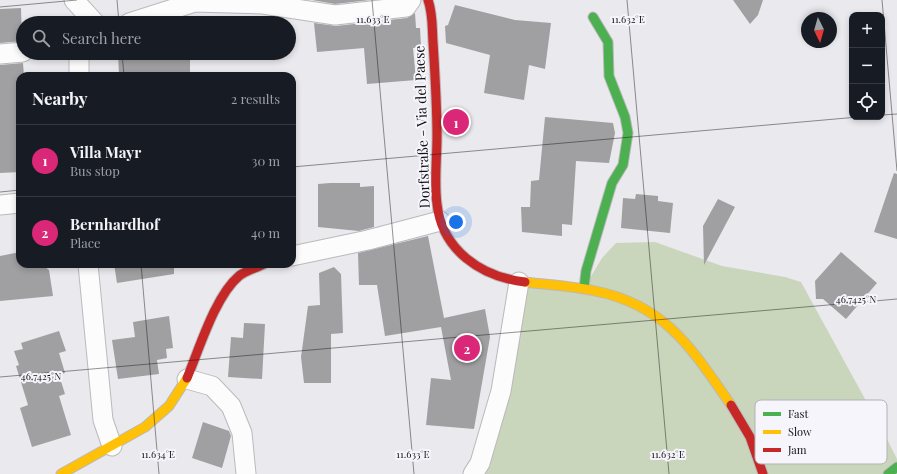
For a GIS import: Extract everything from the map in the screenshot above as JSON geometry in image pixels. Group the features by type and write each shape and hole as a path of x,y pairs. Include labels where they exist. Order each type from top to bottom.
{"street":[{"path":"74,0 89,16"},
{"path":"151,16 195,2 263,4 335,15 406,7 425,0"},
{"name":"Dorfstraße - Via del Paese","path":"425,0 436,99 437,196 440,221 447,236 466,260 485,271 519,282 584,288 608,293 632,302 655,314 695,353 735,409 751,440 755,451"},
{"path":"584,288 586,271 612,184 623,165 628,133 625,117 609,76 608,42 593,17"},
{"path":"0,54 16,53"},
{"path":"79,60 79,72"},
{"path":"0,205 16,203"},
{"path":"296,255 368,240 440,221"},
{"path":"88,268 103,420 112,446"},
{"path":"62,474 145,427 169,406 187,379 219,303 230,285 240,275 255,268"},
{"path":"473,474 480,463 501,391 519,282"},
{"path":"187,379 212,386 231,406 242,433 246,474"},
{"name":"Dorfstraße - Via del Paese","path":"759,464 763,474"},
{"path":"888,474 897,467"}],"green space":[{"path":"655,242 722,266 785,277 801,282 866,400 755,400 755,464 887,464 887,439 897,459 897,474 473,474 519,282 584,288 602,258 616,243"}],"building":[{"path":"312,0 370,0 335,4"},
{"path":"733,0 763,0 758,15 750,24"},
{"path":"455,5 515,20 551,23 545,69 529,65 524,100 484,93 490,55 446,43 445,26 448,25"},
{"path":"21,8 21,16 16,16 16,42 0,43 0,9"},
{"path":"415,13 416,28 420,28 421,47 413,48 416,80 367,84 364,48 317,52 314,23 336,26 407,18"},
{"path":"118,60 190,60 190,72 119,72"},
{"path":"23,63 24,72 16,72 16,172 0,173 0,65"},
{"path":"545,117 613,123 615,133 609,163 576,161 572,225 562,224 562,236 522,232 521,207 530,207 531,181 539,180"},
{"path":"894,173 897,174 897,239 874,232"},
{"path":"360,183 360,187 374,186 374,227 359,231 318,227 318,184"},
{"path":"636,194 658,196 658,201 673,203 670,233 621,228 623,198 635,199"},
{"path":"718,199 735,207 704,265 703,226"},
{"path":"428,236 444,318 485,309 490,337 474,429 426,425 431,378 451,380 441,327 385,336 377,285 359,285 358,253"},
{"path":"841,252 877,283 846,319 823,299 816,299 815,281"},
{"path":"16,253 16,268 46,268 49,270 53,296 0,301 0,256"},
{"path":"334,267 341,274 343,333 331,334 331,383 304,383 301,357 308,306 320,305 319,273"},
{"path":"115,268 174,268 174,274 117,283"},
{"path":"169,316 173,348 166,349 167,358 157,360 159,374 118,379 112,340 135,337 133,322"},
{"path":"244,323 265,324 262,379 228,377 231,337 243,338"},
{"path":"59,331 66,351 59,353 65,373 59,375 65,394 59,396 71,435 32,447 20,408 28,405 16,366 19,365 14,351 23,349 21,343"},
{"path":"203,422 229,431 231,436 222,468 192,458"}],"traffic: fast":[{"path":"584,288 586,271 612,183 623,165 628,133 625,117 609,76 608,42 593,17"},
{"path":"888,474 897,467"}],"traffic: slow":[{"path":"525,282 595,291 620,298 641,307 659,318 690,348 731,405"},
{"path":"61,474 145,427 169,406 187,378"}],"traffic: jam":[{"path":"428,0 432,21 437,137 436,195 440,220 455,248 466,258 493,274 525,282"},
{"path":"187,378 208,324 222,296 239,276 254,268"},
{"path":"731,405 750,437 755,451"},
{"path":"759,464 763,474"}],"place":[{"name":"Villa Mayr","path":"456,122"},
{"name":"Bernhardhof","path":"467,348"}]}
